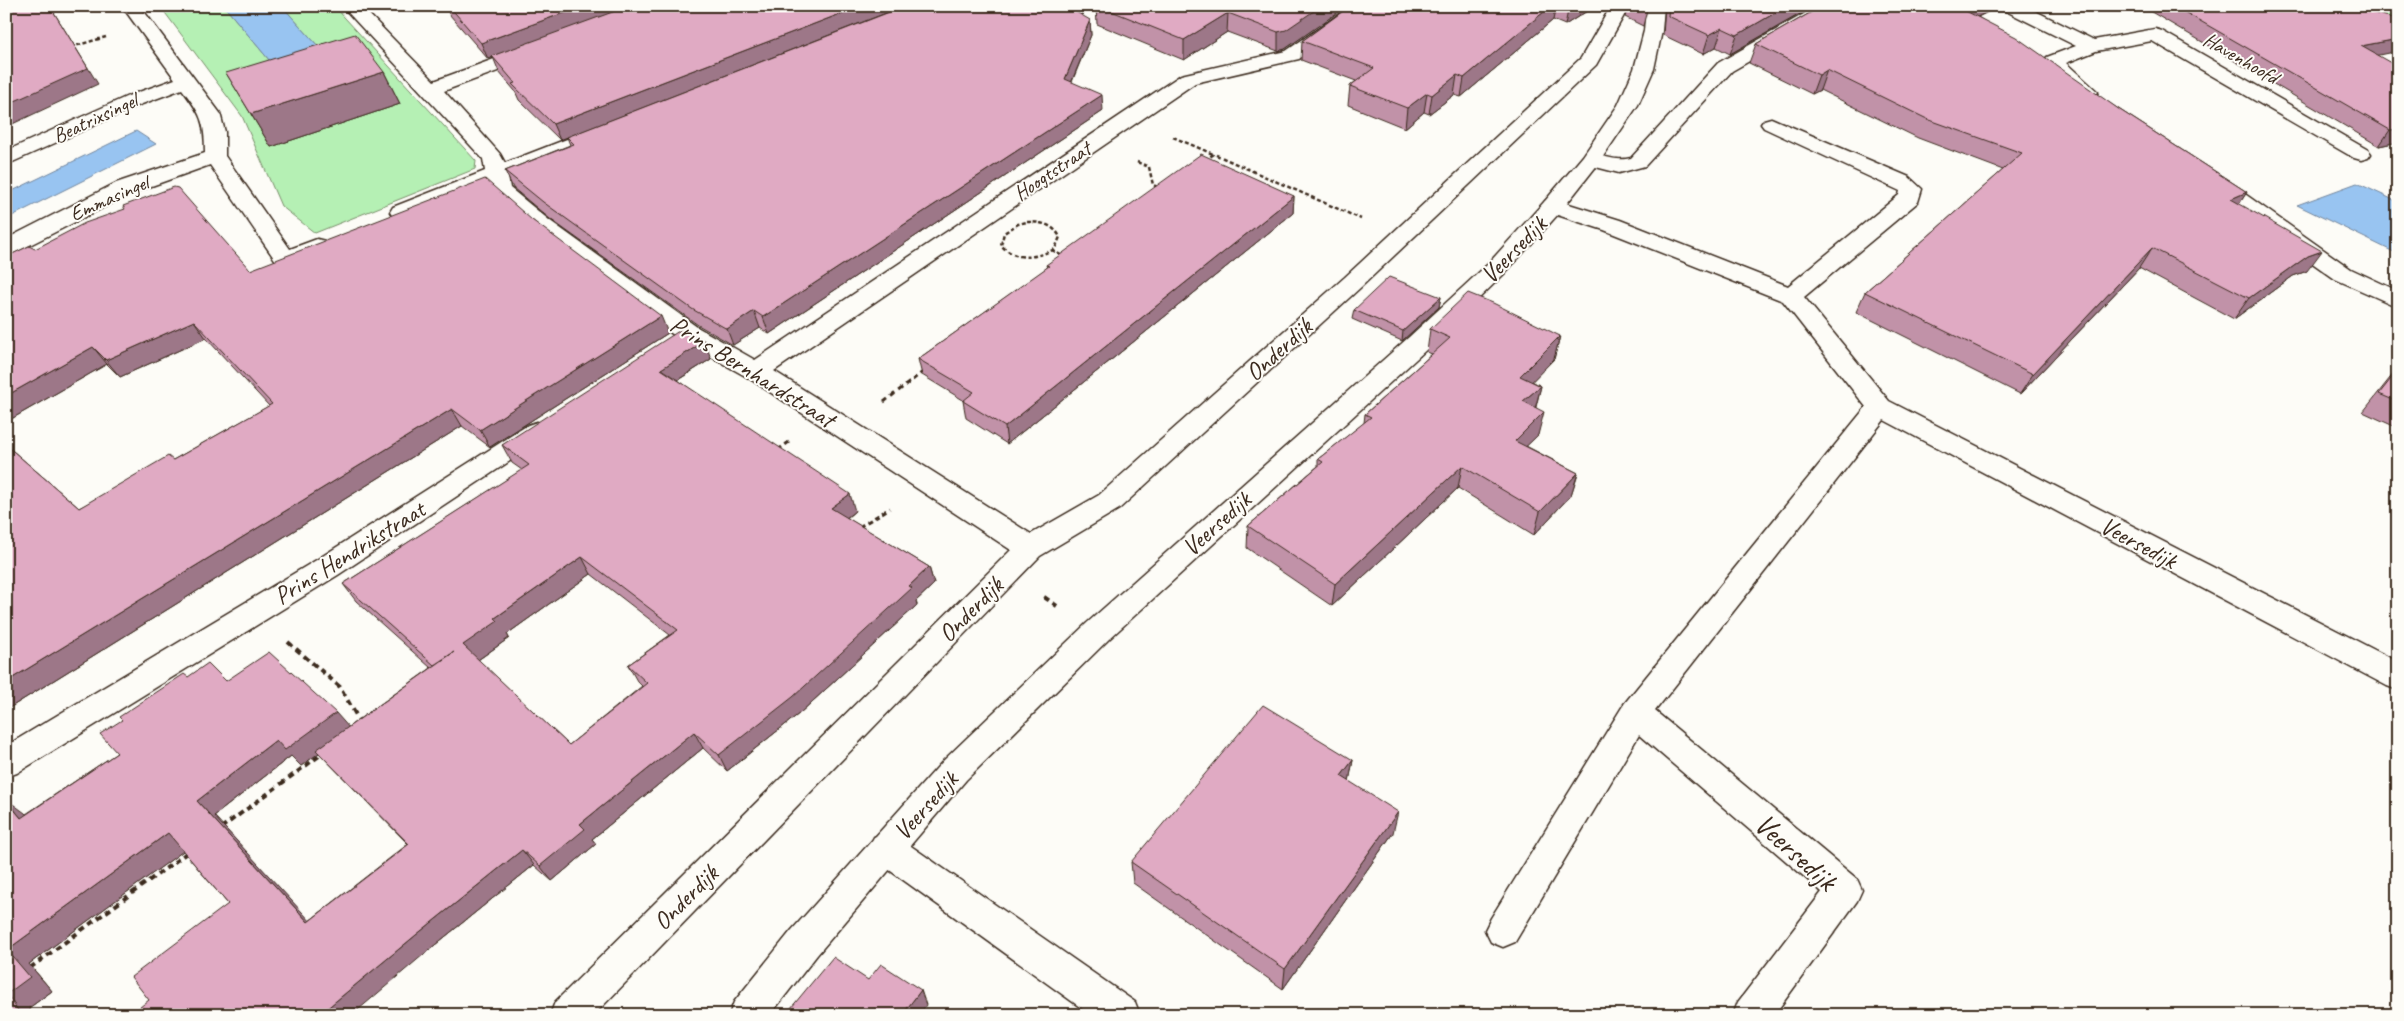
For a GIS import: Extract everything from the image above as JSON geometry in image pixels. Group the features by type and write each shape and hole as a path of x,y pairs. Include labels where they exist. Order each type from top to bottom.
{"street":[{"path":"131,6 210,113 215,132 214,156 286,258 332,240"},
{"name":"Prins Bernhardstraat","path":"351,6 431,89 493,158 498,173 500,190 541,225 688,333 756,371 1030,548"},
{"name":"Hoogtstraat","path":"756,371 1188,79 1292,55 1362,6"},
{"name":"Onderdijk","path":"568,1015 1030,548 1109,502 1401,237 1590,61 1619,8 1624,6"},
{"name":"Veersedijk","path":"747,1015 804,943 956,770 1098,630 1418,342 1496,269 1553,206 1591,160 1628,105 1644,69 1655,6"},
{"path":"1591,160 1620,167 1638,162 1725,66 1832,6"},
{"path":"2010,6 2092,46"},
{"name":"Havenhoofd","path":"2102,102 2070,79 2054,61 2092,46 2154,35 2361,154"},
{"path":"431,89 552,44"},
{"name":"Beatrixsingel","path":"6,159 135,100 186,81"},
{"path":"378,221 623,124"},
{"path":"1771,124 1901,182 1911,189 1910,197 1791,296"},
{"name":"Emmasingel","path":"6,248 124,188 214,156"},
{"path":"2190,165 2342,274 2398,300"},
{"name":"Veersedijk","path":"1553,206 1612,225 1791,296 1880,407 2398,677"},
{"path":"663,349 688,333"},
{"path":"1503,930 1635,713 1880,407"},
{"name":"Prins Hendrikstraat","path":"6,763 328,568 555,420"},
{"name":"Veersedijk","path":"1635,713 1845,890 1751,1015"},
{"name":"Veersedijk","path":"886,848 1122,1015"}],"path":[{"path":"1079,19 1090,6"},
{"path":"66,49 144,25"},
{"path":"1200,164 1214,154 1401,237"},
{"path":"1027,222 1046,224 1053,227 1060,237 1059,243 1052,250 1039,257 1020,257 1004,250 1001,245 1001,239 1004,233 1018,224 1027,222"},
{"path":"1052,250 1072,260"},
{"path":"847,430 924,371"},
{"path":"770,455 827,416"},
{"path":"856,529 931,483"},
{"path":"1005,573 1098,630"},
{"path":"254,612 340,686 362,726"},
{"path":"220,830 330,749"},
{"path":"22,974 196,847"}],"green space":[{"path":"160,6 224,6 285,79 336,66 282,6 334,6 476,161 475,169 315,233 281,206 242,116"},
{"path":"2353,6 2398,6 2398,24"}],"water":[{"path":"224,6 282,6 336,66 285,79"},
{"path":"136,131 156,144 6,219 6,194"},
{"path":"2357,183 2398,202 2398,254 2297,205"}],"building":[{"path":"6,6 50,6 88,68 6,105"},
{"path":"449,6 583,6 481,43"},
{"path":"629,6 861,6 553,124 512,84 515,83 492,56"},
{"path":"905,6 1066,6 1090,20 1065,79 1102,95 763,317 754,311 727,329 692,309 543,202 505,171 574,144 567,137"},
{"path":"1099,6 1321,6 1286,30 1278,32 1228,13 1184,40"},
{"path":"1350,6 1551,6 1464,78 1457,75 1432,95 1427,93 1407,108 1350,86 1374,68 1302,41"},
{"path":"1669,6 1787,6 1737,35 1722,28 1709,35 1668,16"},
{"path":"1822,6 1968,6 1962,9 2016,37 2120,110 2247,192 2231,199 2322,251 2308,256 2249,298 2152,248 2033,374 1865,292 2022,153 1927,119 1827,70 1819,75 1756,44"},
{"path":"2174,6 2345,6 2398,19 2398,39 2361,46 2398,67 2398,129 2390,130"},
{"path":"355,34 384,72 251,114 226,73"},
{"path":"1201,154 1294,196 1005,427 963,401 974,392 918,359 1049,266 1046,265"},
{"path":"485,179 532,220 661,316 480,430 452,409 6,682 6,445 79,508 168,456 173,460 272,404 194,321 106,360 93,347 6,396 6,257 29,246 35,249 85,223 125,209 123,206 174,187 178,188 250,270"},
{"path":"1389,277 1441,297 1403,331 1354,310"},
{"path":"1468,293 1493,303 1560,336 1520,376 1541,386 1523,401 1544,412 1515,441 1578,473 1540,512 1462,466 1335,584 1248,526 1323,462 1318,459 1371,417 1365,414 1450,338 1430,329"},
{"path":"682,329 705,341 661,369 850,494 831,508 929,567 909,586 912,588 793,697 719,755 694,732 580,824 585,829 540,866 522,850 319,1015 130,1015 149,1000 131,977 228,904 168,833 7,950 30,977 7,994 21,1015 6,1015 6,800 21,818 117,753 100,734 122,720 119,717 184,674 188,677 208,663 226,681 269,652 336,713 285,750 276,740 197,801 308,922 409,844 316,750 454,652 434,665 343,584 529,465 502,445","holes":["582,557 678,630 628,665 647,683 569,745 463,645 498,621 495,618"]},
{"path":"2398,370 2398,402 2379,394"},
{"path":"1263,705 1353,760 1341,776 1398,812 1285,969 1131,862"},
{"path":"833,957 868,980 881,964 921,990 902,1015 786,1014"}]}
